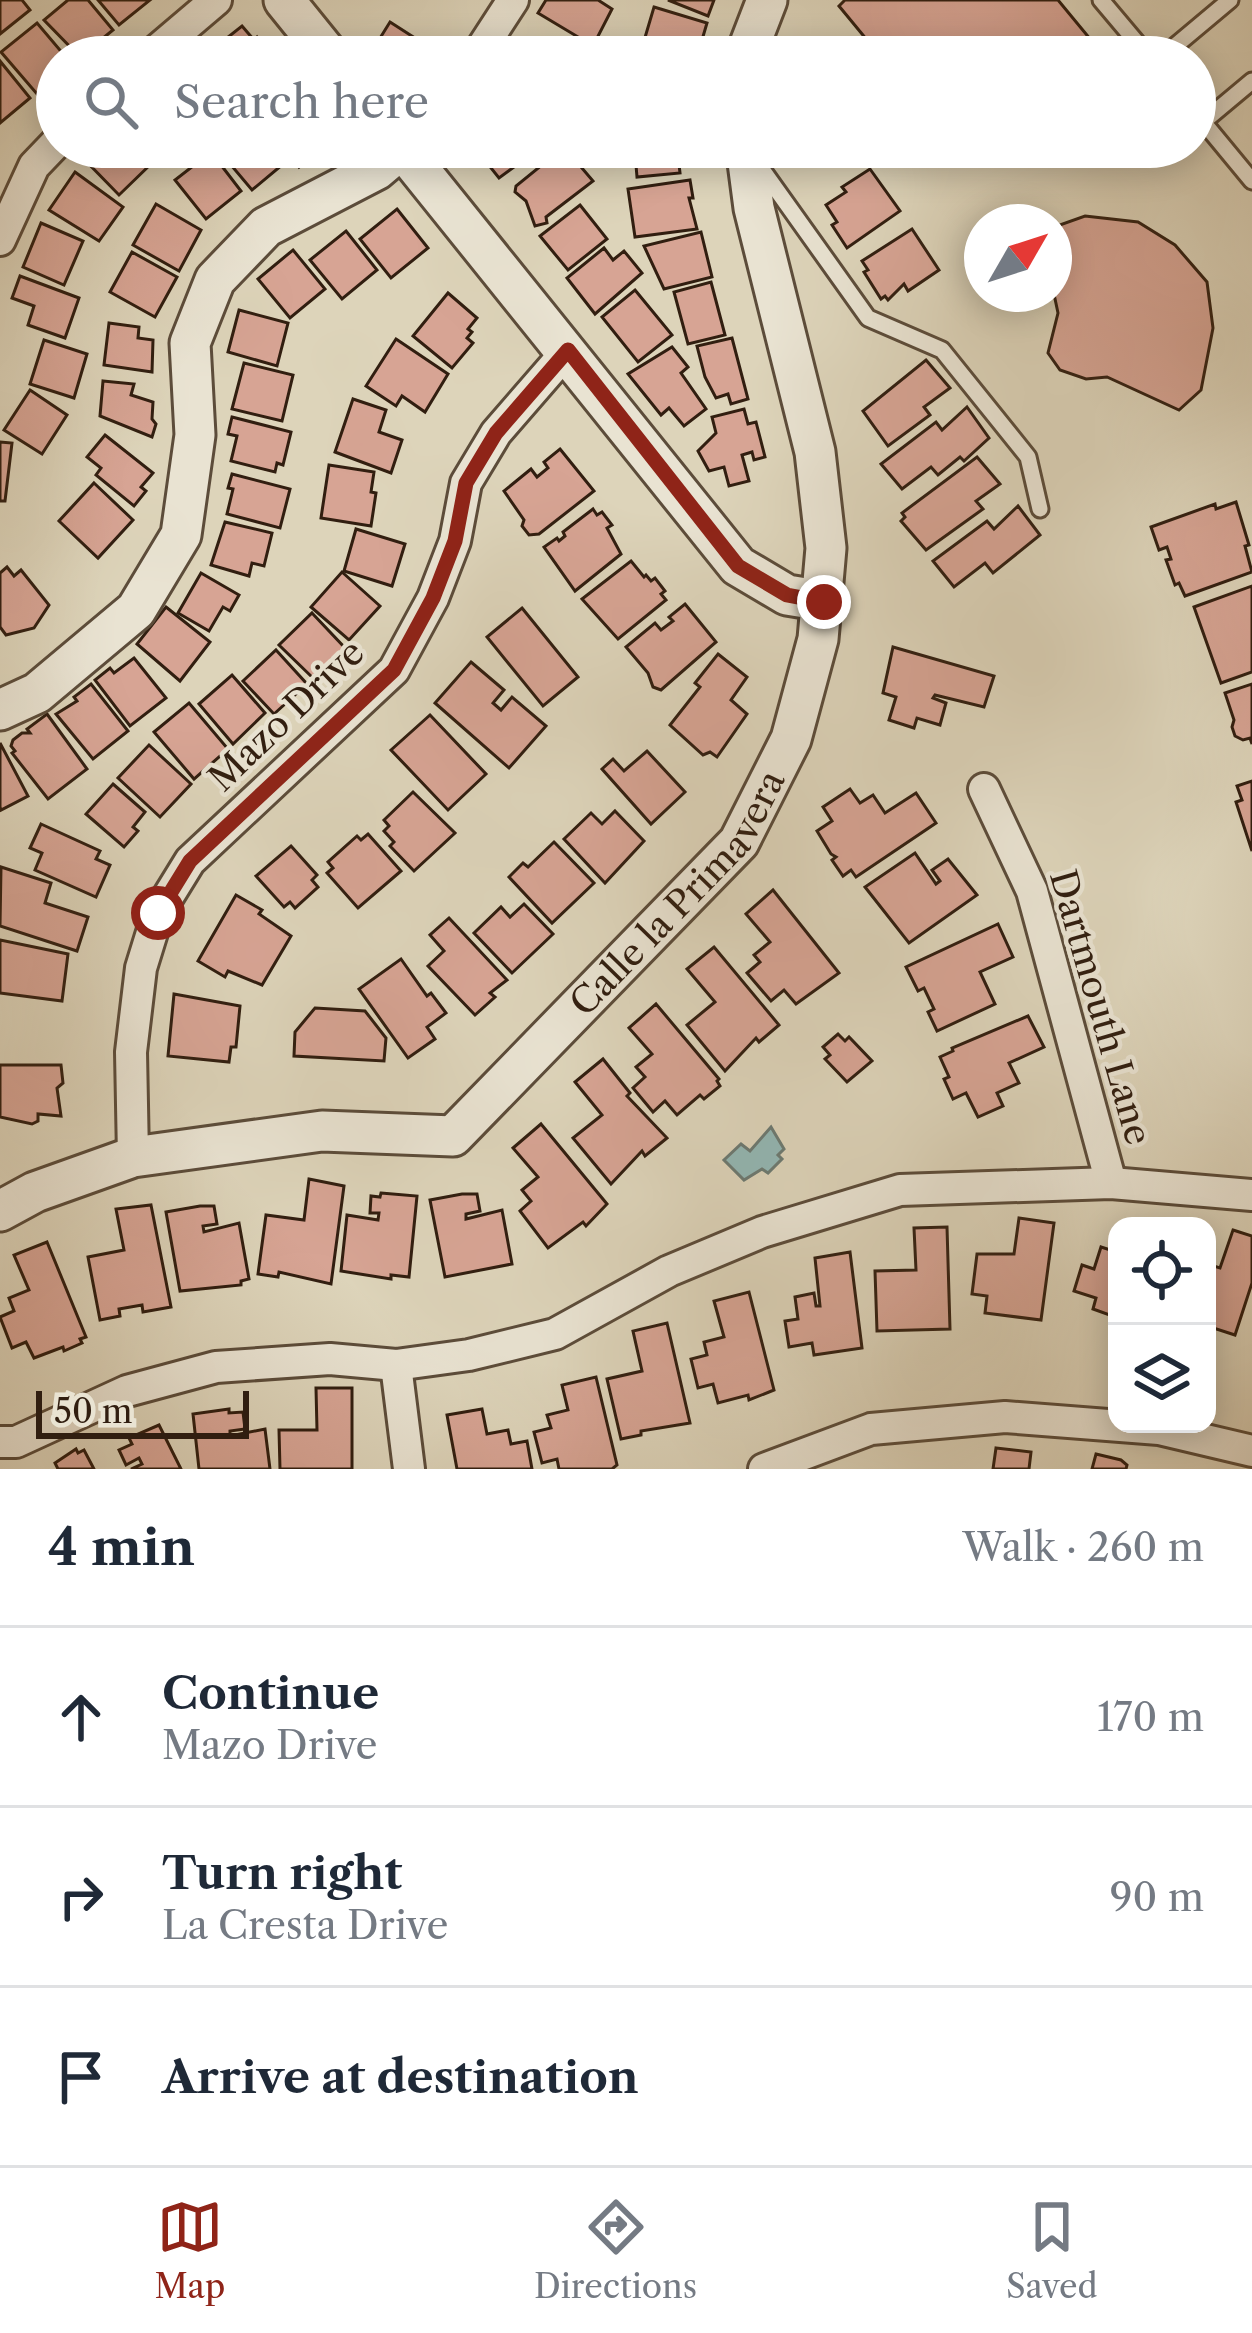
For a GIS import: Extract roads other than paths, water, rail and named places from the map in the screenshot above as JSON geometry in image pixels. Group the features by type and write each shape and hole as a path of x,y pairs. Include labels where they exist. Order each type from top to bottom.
{"street":[{"path":"174,36 216,0"},
{"path":"284,0 313,36"},
{"path":"490,36 513,0"},
{"path":"753,36 767,0"},
{"path":"0,240 36,164"},
{"path":"0,710 37,693 136,610 181,536 195,435 190,343 215,280 266,227 378,168"},
{"path":"419,168 738,566 787,595 824,602"},
{"name":"Calle la Primavera","path":"0,1211 34,1192 133,1157 322,1131 453,1136 739,842 791,739 824,602 826,548 815,452 754,208 749,168"},
{"name":"Mazo Drive","path":"133,1157 131,1052 141,968 158,913 190,861 394,670 433,598 455,541 466,483 496,433 568,350"},
{"name":"Dartmouth Lane","path":"984,789 1032,891 1111,1183"},
{"path":"0,1442 16,1442 128,1391 216,1367 330,1359 396,1365 469,1355 555,1334 669,1271 724,1247 900,1190 1111,1183 1252,1196"},
{"path":"396,1365 409,1469"},
{"path":"764,1469 871,1429 1005,1417 1159,1429 1252,1451"}],"lane":[{"path":"1102,0 1132,36"},
{"path":"1187,36 1230,0"},
{"path":"1216,105 1252,80"},
{"path":"1216,138 1252,181"},
{"path":"761,168 868,319 942,350 1028,458 1040,509"}],"water":[{"path":"771,1127 784,1149 778,1155 782,1159 768,1173 762,1169 744,1180 724,1160 741,1144 750,1151"}]}
